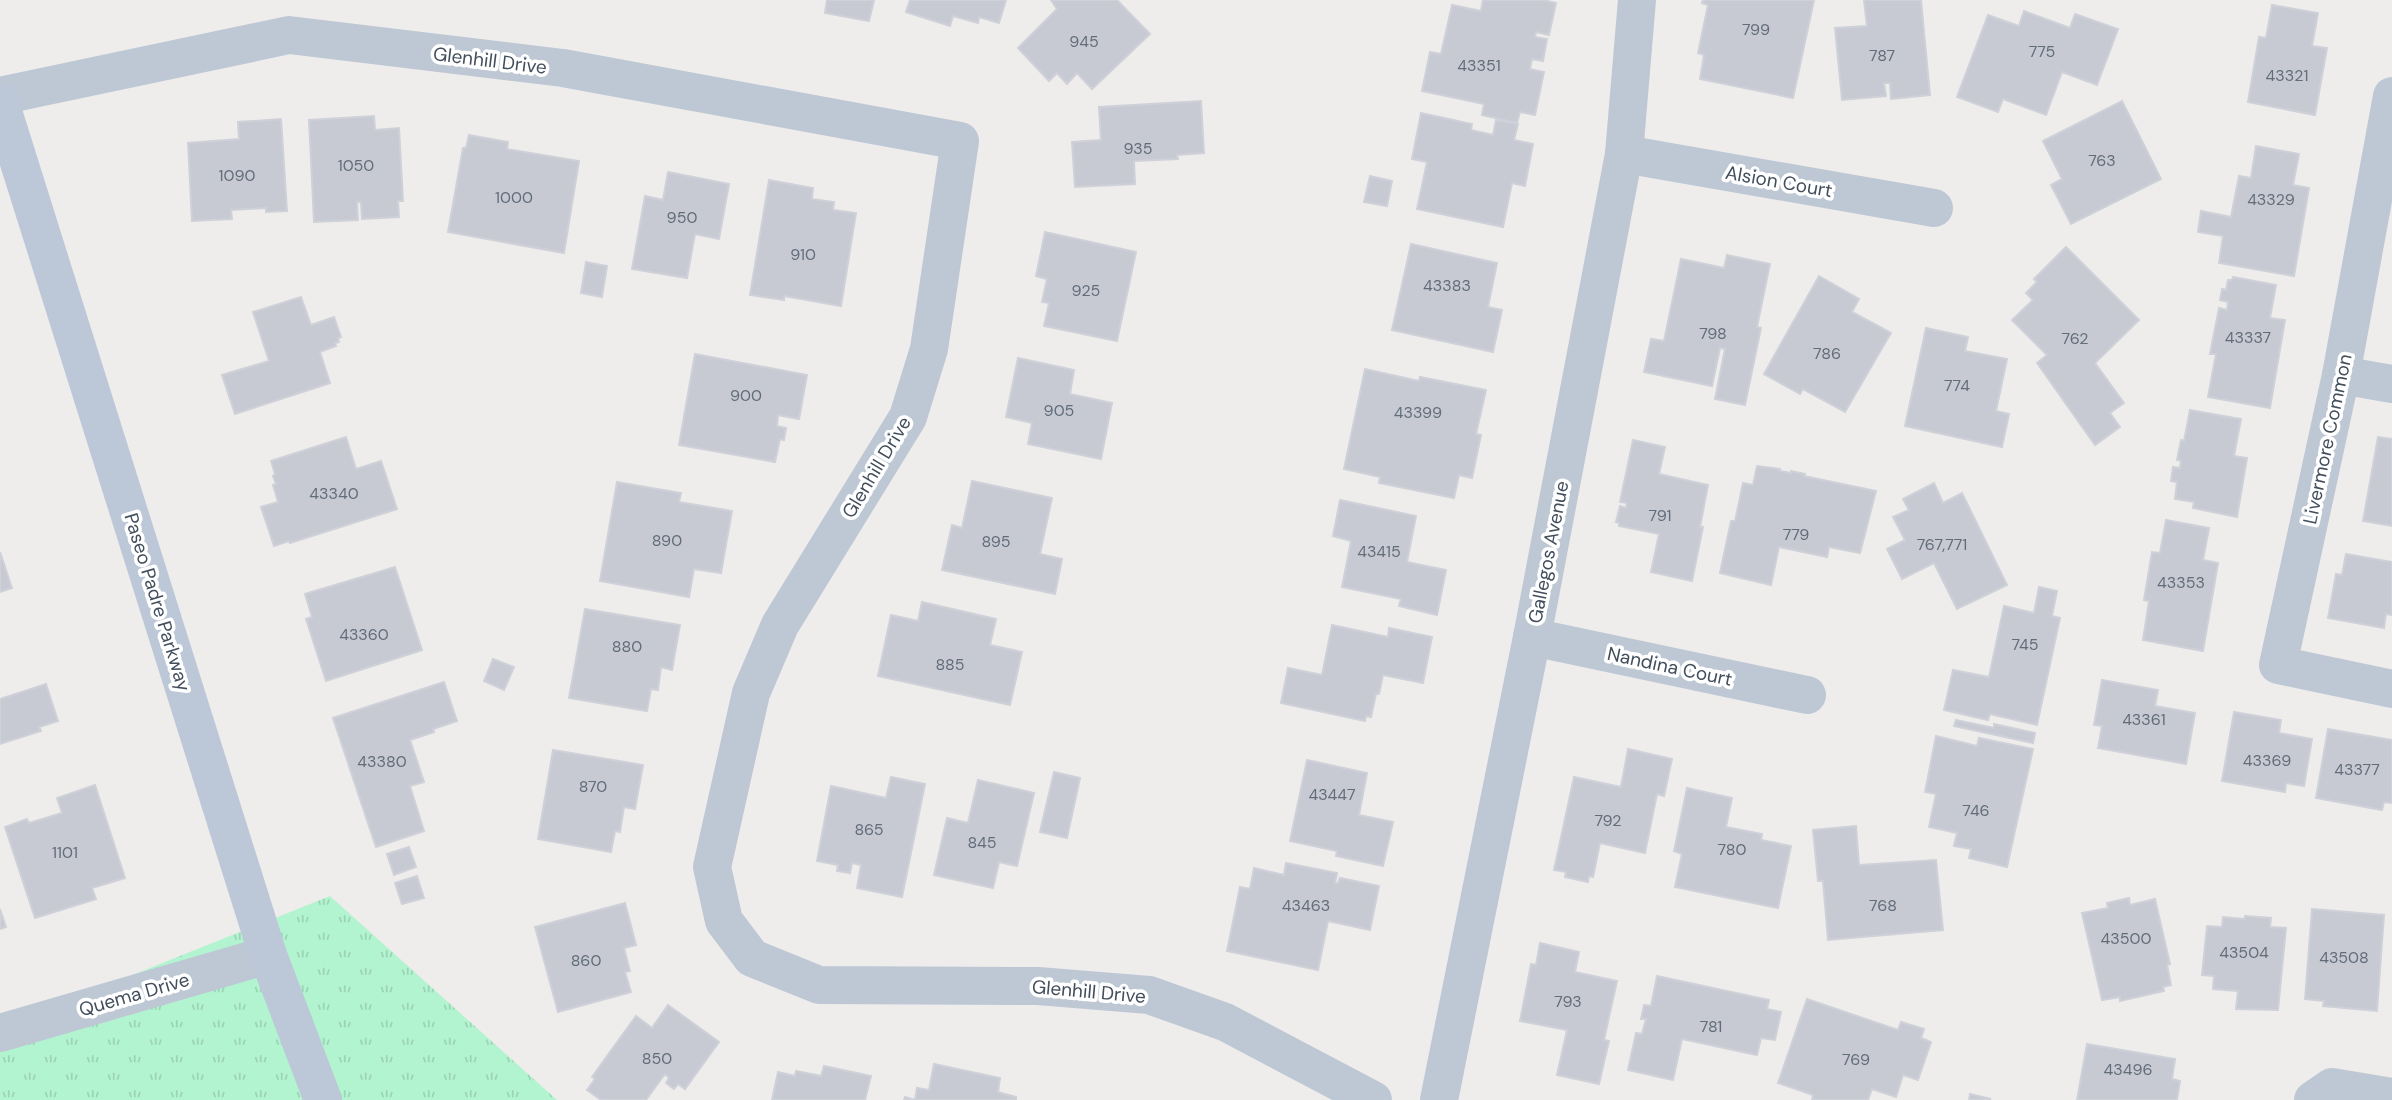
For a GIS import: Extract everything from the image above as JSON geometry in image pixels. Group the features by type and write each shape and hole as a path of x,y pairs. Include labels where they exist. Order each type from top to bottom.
{"main road":[{"name":"Paseo Padre Parkway","path":"0,102 268,955 323,1100"}],"street":[{"name":"Gallegos Avenue","path":"1439,1100 1532,637 1624,154 1637,0"},
{"name":"Glenhill Drive","path":"0,96 289,35 563,68 960,141 929,349 908,417 780,625 751,693 712,867 724,921 752,958 820,985 1038,986 1149,995 1225,1022 1373,1100"},
{"name":"Livermore Common","path":"2392,96 2341,375 2278,665 2392,689"},
{"name":"Alsion Court","path":"1624,154 1934,208"},
{"path":"2341,375 2392,384"},
{"name":"Nandina Court","path":"1532,637 1807,695"},
{"name":"Quema Drive","path":"0,1033 268,955"},
{"path":"2313,1100 2332,1087 2392,1097"}],"green space":[{"path":"330,896 557,1100 0,1100 0,1028"}],"building":[{"path":"827,0 874,0 869,21 825,13"},
{"path":"910,0 1006,0 999,23 979,17 978,23 953,16 950,26 906,12"},
{"path":"1051,0 1117,0 1150,34 1092,89 1077,73 1067,84 1057,73 1049,81 1018,48 1057,9"},
{"path":"1483,0 1543,0 1556,3 1549,35 1536,32 1535,37 1547,39 1543,61 1532,59 1530,69 1544,72 1535,115 1520,112 1517,123 1482,115 1484,104 1422,91 1430,52 1441,54 1452,5 1481,11"},
{"path":"1703,0 1814,0 1793,98 1700,79 1704,55 1698,53 1708,5 1702,3"},
{"path":"1864,0 1921,0 1930,95 1891,99 1890,83 1884,83 1886,96 1842,100 1835,28 1867,26"},
{"path":"2272,5 2318,13 2312,46 2327,48 2315,115 2248,102 2259,37 2266,38"},
{"path":"2024,11 2070,28 2075,14 2118,29 2097,85 2062,72 2046,115 2003,99 1998,112 1957,97 1988,15 2019,26"},
{"path":"1201,101 1204,153 1177,155 1178,159 1134,161 1135,184 1075,187 1072,142 1101,140 1099,107"},
{"path":"2122,101 2161,179 2071,224 2051,185 2062,179 2043,141"},
{"path":"1421,113 1472,124 1471,130 1493,135 1496,120 1518,124 1514,140 1533,144 1525,186 1512,183 1503,227 1417,209 1427,162 1412,159"},
{"path":"374,116 375,130 399,128 403,201 398,201 399,217 362,219 361,202 357,202 358,220 314,222 309,120"},
{"path":"281,119 287,211 266,212 266,208 231,210 232,219 192,221 188,143 239,139 238,122"},
{"path":"469,135 508,142 507,149 579,161 564,253 448,232 463,148 466,148"},
{"path":"2256,146 2299,154 2293,185 2309,188 2294,276 2219,263 2223,236 2198,232 2201,211 2231,217 2239,176 2251,178"},
{"path":"668,172 729,184 719,239 695,234 687,278 632,269 645,196 663,200"},
{"path":"1370,176 1392,181 1387,206 1364,202"},
{"path":"769,180 813,188 812,199 834,202 833,210 856,213 841,306 784,296 784,300 750,295"},
{"path":"1045,232 1136,252 1117,341 1044,326 1049,303 1042,302 1047,279 1036,276"},
{"path":"1411,244 1497,263 1488,307 1502,310 1493,352 1392,330"},
{"path":"2066,247 2139,320 2095,363 2124,403 2110,413 2120,427 2095,445 2037,363 2047,355 2012,320 2033,300 2026,293 2037,282 2034,279"},
{"path":"1727,255 1770,264 1757,327 1761,328 1745,405 1715,399 1725,349 1720,348 1712,386 1644,372 1651,339 1664,341 1681,259 1724,268"},
{"path":"586,262 607,266 602,297 581,293"},
{"path":"1819,276 1859,299 1852,312 1891,333 1845,412 1803,389 1800,394 1764,374"},
{"path":"2233,277 2276,285 2270,318 2285,320 2270,408 2208,397 2216,354 2210,354 2219,308 2227,310 2228,302 2220,300 2222,289 2226,290 2228,280"},
{"path":"301,297 311,325 334,317 341,337 338,338 339,342 335,343 336,346 320,352 330,383 235,414 222,375 269,361 253,312"},
{"path":"1926,328 1968,337 1965,351 2007,359 1996,411 2009,414 2002,447 1905,426"},
{"path":"695,354 807,375 799,419 778,415 777,426 786,428 784,440 780,439 775,462 679,445"},
{"path":"1018,358 1074,370 1070,394 1112,403 1101,459 1028,444 1032,423 1006,417"},
{"path":"1365,369 1419,381 1420,377 1486,390 1476,434 1481,435 1472,478 1459,475 1454,498 1379,483 1380,477 1344,469"},
{"path":"2190,410 2241,419 2234,456 2247,458 2237,517 2193,508 2194,502 2175,499 2177,482 2171,481 2173,467 2180,468 2181,461 2177,460"},
{"path":"346,437 356,469 381,461 397,509 274,546 261,507 278,502 271,461"},
{"path":"2378,437 2392,439 2392,526 2363,521"},
{"path":"1633,440 1665,447 1659,474 1708,485 1692,581 1651,572 1659,534 1619,526 1616,522 1620,506 1626,508 1627,503 1620,502"},
{"path":"1757,466 1876,491 1860,553 1829,547 1827,557 1779,547 1771,585 1720,573 1731,521 1735,521 1743,483 1753,485"},
{"path":"972,481 1052,498 1040,554 1062,559 1055,594 942,570 952,525 962,528"},
{"path":"617,482 681,493 679,502 732,511 721,573 694,569 689,597 600,581"},
{"path":"1934,483 1943,503 1962,493 2007,585 1957,609 1934,563 1902,579 1887,549 1905,540 1893,517 1909,510 1903,499"},
{"path":"1340,500 1416,516 1407,562 1446,570 1437,615 1399,606 1401,599 1342,587 1351,541 1333,536"},
{"path":"2166,520 2209,528 2203,560 2218,563 2203,651 2143,640 2149,601 2144,600 2152,552 2160,553"},
{"path":"0,552 12,588 0,592"},
{"path":"2346,554 2392,562 2392,615 2386,614 2384,628 2328,618 2336,574 2342,575"},
{"path":"395,567 422,650 326,681 306,619 312,617 305,594"},
{"path":"2039,587 2057,591 2052,616 2060,618 2037,725 1990,714 1988,720 1944,710 1953,670 1989,677 2004,606 2034,613"},
{"path":"922,602 996,619 990,645 1022,652 1010,705 878,676 891,615 918,621"},
{"path":"585,609 680,625 672,670 661,667 658,690 651,689 647,711 569,698"},
{"path":"1332,625 1388,637 1389,628 1432,637 1423,683 1383,675 1371,717 1366,716 1365,721 1281,703 1288,668 1322,675"},
{"path":"493,659 514,667 504,690 484,681"},
{"path":"2102,680 2158,690 2155,706 2195,713 2186,764 2098,748 2102,726 2094,725"},
{"path":"444,682 457,721 410,740 424,782 410,786 424,831 376,847 333,718"},
{"path":"46,684 58,721 39,727 41,731 0,744 0,699"},
{"path":"2234,712 2281,720 2279,733 2312,739 2304,786 2286,783 2285,792 2222,781"},
{"path":"1956,720 1994,728 1994,724 2035,733 2033,743 1954,726"},
{"path":"2328,729 2392,740 2392,803 2384,802 2382,810 2316,798"},
{"path":"1936,736 1977,746 1979,738 2033,749 2007,867 1969,858 1971,849 1954,846 1957,833 1929,827 1936,794 1925,792"},
{"path":"1628,749 1672,759 1664,796 1657,794 1645,853 1600,843 1593,877 1589,876 1588,882 1565,877 1566,872 1554,870 1574,777 1621,787"},
{"path":"553,750 643,765 635,809 624,807 620,832 615,831 611,852 538,839"},
{"path":"1307,760 1367,773 1359,815 1393,822 1383,866 1336,856 1337,851 1290,841"},
{"path":"1054,772 1080,778 1067,838 1040,832"},
{"path":"891,777 925,784 902,897 857,888 861,865 852,863 850,873 837,871 838,865 817,861 831,786 886,798"},
{"path":"978,780 1034,793 1017,866 999,862 993,888 934,875 947,818 968,823"},
{"path":"95,785 125,878 92,888 96,899 35,918 5,827 27,819 29,823 62,813 57,798"},
{"path":"1687,788 1732,798 1726,827 1762,834 1761,840 1791,846 1778,908 1675,887 1682,854 1674,851"},
{"path":"1856,826 1859,865 1936,860 1943,930 1828,940 1823,881 1818,881 1813,830"},
{"path":"409,847 416,867 394,875 387,854"},
{"path":"1286,863 1337,873 1335,883 1338,883 1340,878 1379,886 1370,930 1328,921 1318,970 1227,951 1240,887 1250,889 1254,868 1284,875"},
{"path":"417,876 424,898 402,904 395,883"},
{"path":"2129,898 2130,905 2155,899 2170,964 2167,965 2171,985 2163,987 2164,991 2120,1001 2120,997 2102,1000 2082,913 2108,908 2107,903"},
{"path":"625,903 636,945 624,948 630,971 625,972 631,992 558,1012 535,927"},
{"path":"0,909 6,927 0,929"},
{"path":"2312,909 2384,915 2377,1011 2323,1006 2324,1001 2305,999"},
{"path":"2245,916 2271,918 2270,927 2286,928 2278,1010 2236,1009 2238,991 2213,989 2214,976 2202,975 2207,926 2222,927 2223,917 2245,919"},
{"path":"1540,943 1579,952 1575,972 1617,981 1604,1040 1609,1041 1599,1084 1557,1075 1567,1030 1520,1021 1531,964 1536,965"},
{"path":"1657,976 1769,1000 1767,1009 1781,1012 1775,1040 1761,1038 1757,1055 1682,1039 1673,1080 1628,1070 1636,1033 1642,1034 1646,1019 1641,1019 1644,1005 1651,1006"},
{"path":"1807,999 1898,1030 1901,1022 1924,1029 1921,1038 1931,1042 1918,1080 1903,1075 1896,1097 1872,1089 1868,1100 1812,1100 1813,1095 1778,1083"},
{"path":"668,1005 719,1042 685,1089 678,1084 674,1089 666,1083 669,1078 665,1074 646,1100 601,1100 587,1090 595,1079 592,1077 636,1016 652,1028"},
{"path":"2087,1044 2175,1059 2172,1079 2180,1081 2177,1100 2077,1100"},
{"path":"934,1064 1000,1078 998,1092 1016,1097 1016,1100 915,1100 917,1088 929,1090"},
{"path":"824,1066 871,1076 865,1100 772,1100 778,1072 795,1076 796,1071 821,1076"},
{"path":"1970,1094 1991,1099 1969,1100"}]}
